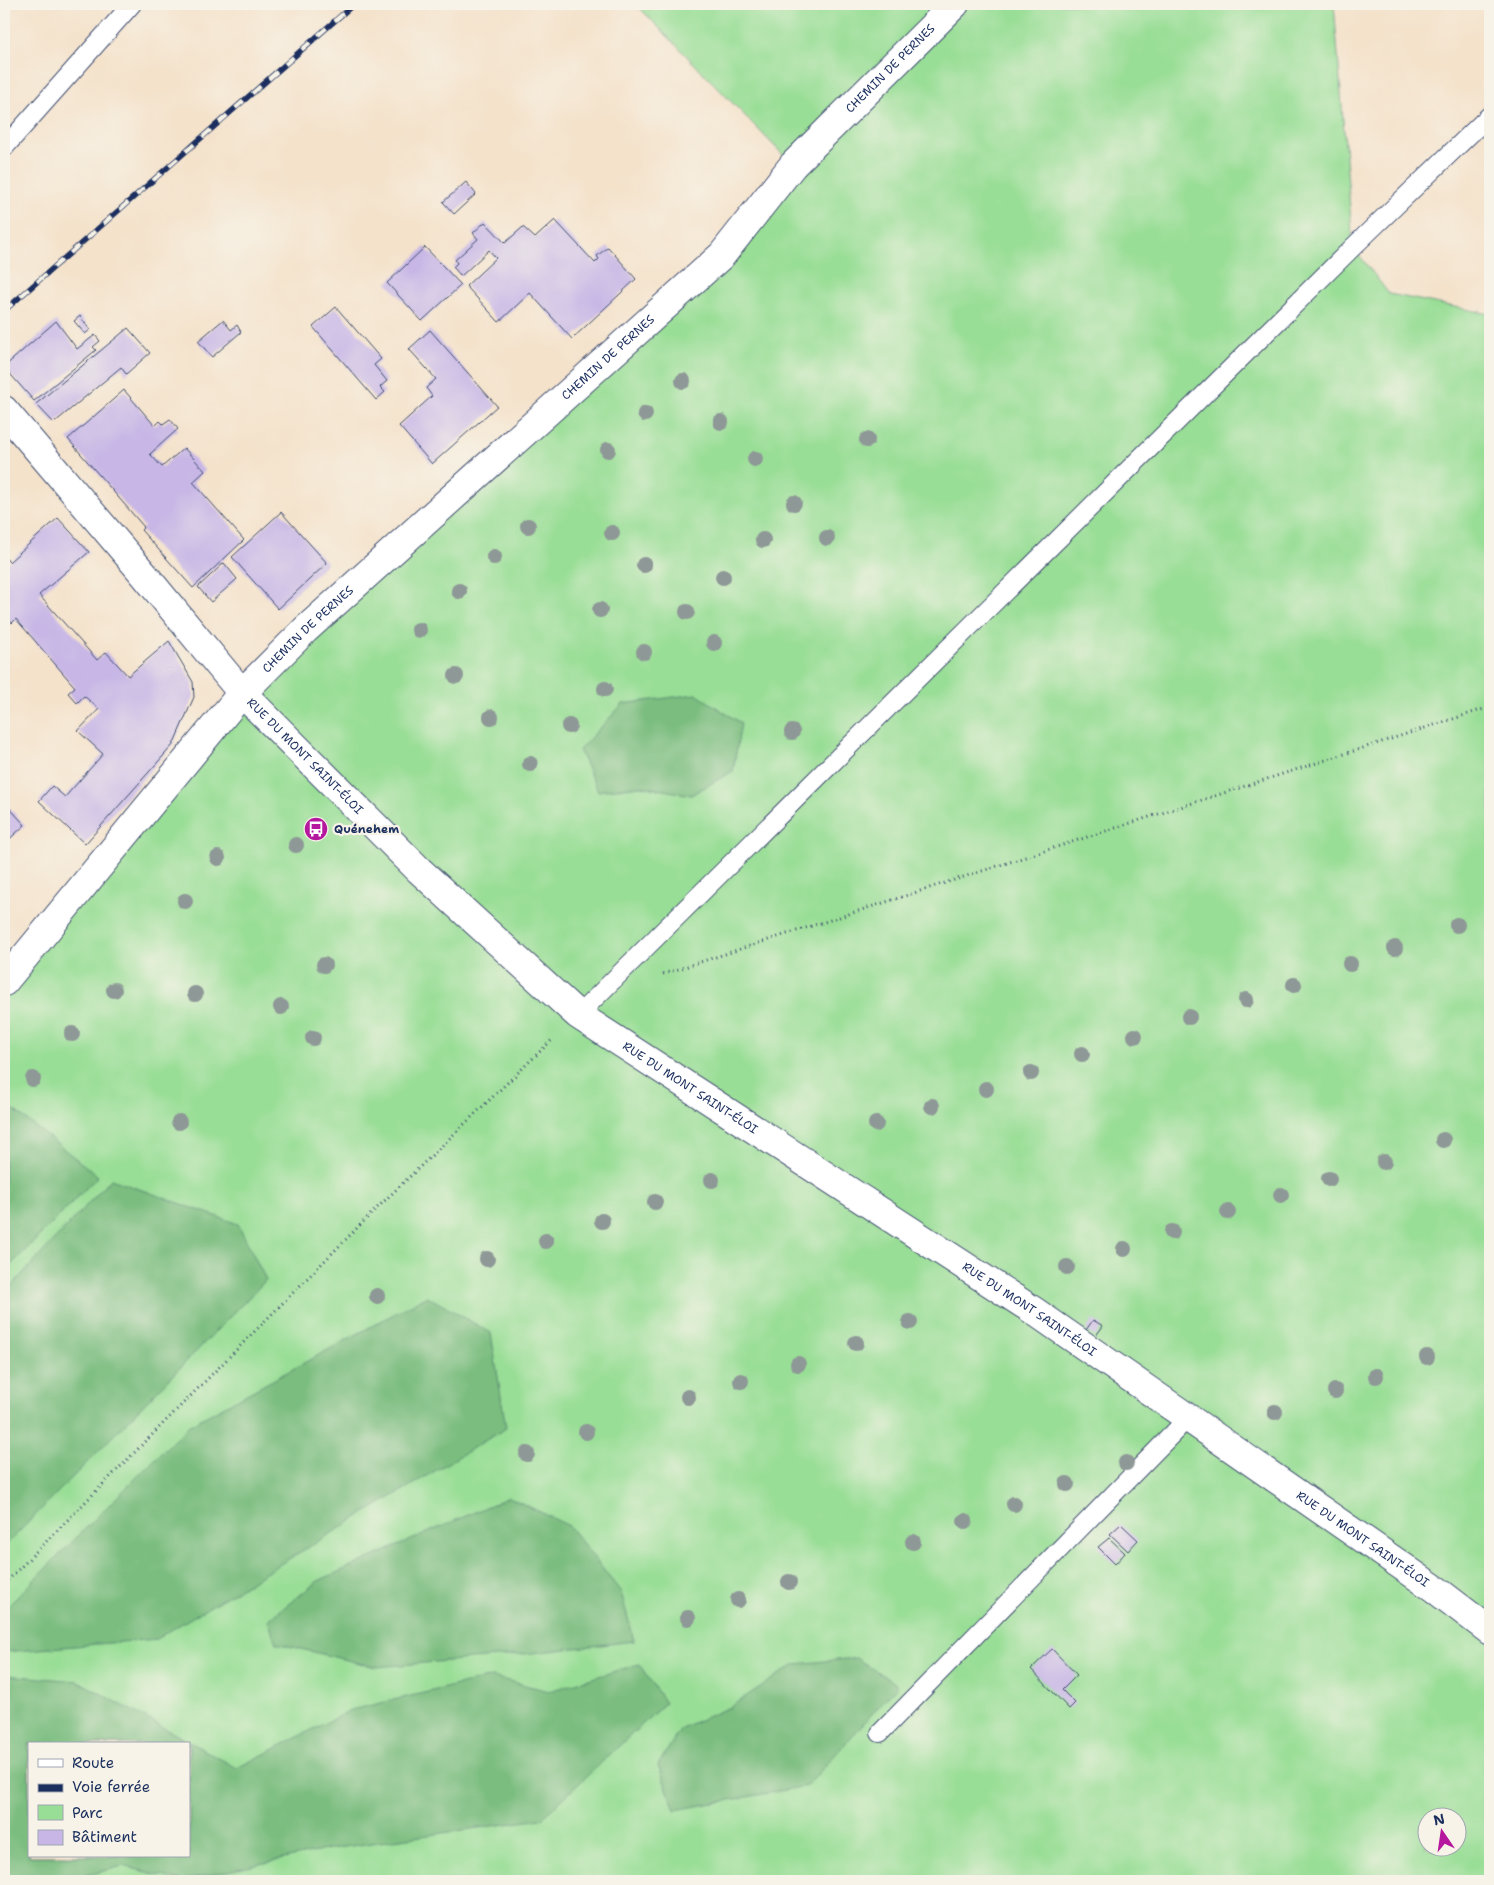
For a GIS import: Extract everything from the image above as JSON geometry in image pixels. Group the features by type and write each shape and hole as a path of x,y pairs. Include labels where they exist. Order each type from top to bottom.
{"street":[{"name":"CHEMIN DE PERNES","path":"4,982 242,693 305,630 722,255 793,165 955,4"},
{"name":"RUE DU MONT SAINT-ÉLOI","path":"4,410 242,693 419,870 578,1015 1034,1312 1435,1589 1490,1632"}],"lane":[{"path":"5,143 132,4"},
{"path":"578,1015 1353,247 1490,115"},
{"path":"880,1733 1188,1418"}],"path":[{"path":"655,977 1490,707"},
{"path":"4,1584 375,1210 578,1015"}],"green space":[{"path":"636,4 1334,4 1353,247 1389,294 1490,314 1490,1881 4,1881 4,982 242,693 722,255 793,165"},
{"path":"696,694 741,723 733,771 691,795 641,786 598,791 579,750 623,704"},
{"path":"4,1104 98,1176 4,1272"},
{"path":"111,1179 238,1224 266,1280 4,1547 4,1294"},
{"path":"427,1296 491,1333 506,1428 156,1639 4,1652 4,1610 188,1426"},
{"path":"509,1497 569,1526 621,1592 634,1641 507,1656 376,1667 276,1643 268,1620 318,1581"},
{"path":"856,1658 898,1685 807,1786 675,1810 658,1765 681,1728 730,1707 795,1664"},
{"path":"639,1664 665,1703 541,1819 330,1849 182,1881 123,1866 65,1881 4,1881 4,1675 78,1681 189,1742 28,1742 28,1858 190,1858 190,1742 237,1768 351,1710 492,1677 549,1691"}],"building":[{"path":"466,182 476,194 454,214 443,202"},
{"path":"555,220 595,263 599,259 597,256 608,247 636,279 572,339 530,293 499,322 466,286 496,258 489,250 461,276 453,267 457,263 455,260 478,239 473,233 485,222 505,243 523,227 535,238"},
{"path":"425,247 461,285 422,321 387,283"},
{"path":"336,307 381,359 374,365 387,381 380,387 385,392 376,400 313,327"},
{"path":"80,316 90,330 85,334 74,321"},
{"path":"223,320 231,330 237,325 241,332 212,357 198,341"},
{"path":"56,321 77,349 95,335 100,341 93,347 96,350 34,401 4,367"},
{"path":"128,328 150,353 126,374 121,367 54,423 36,404"},
{"path":"430,330 497,406 432,464 399,426 432,396 426,388 436,379 409,349"},
{"path":"124,390 155,426 160,421 163,424 170,419 178,429 150,454 162,467 184,448 205,471 193,482 244,540 193,588 141,530 144,527 68,439"},
{"path":"281,512 327,563 278,609 232,557"},
{"path":"58,518 89,552 39,595 97,660 106,652 128,676 169,641 193,682 194,697 173,745 85,844 39,801 52,786 65,797 103,754 78,731 99,709 84,696 77,703 68,693 75,687 16,619 12,623 4,614 4,556 9,562"},
{"path":"224,563 237,579 211,602 198,587"},
{"path":"4,802 25,825 4,844"},
{"path":"1093,1320 1103,1326 1095,1337 1086,1330"},
{"path":"1121,1524 1138,1540 1128,1551 1110,1534"},
{"path":"1109,1538 1125,1553 1115,1564 1098,1547"},
{"path":"1052,1649 1077,1675 1062,1690 1075,1703 1069,1709 1031,1669"}],"railway":[{"path":"4,311 354,4"}],"place":[{"name":"Quénehem","path":"316,829"}]}
